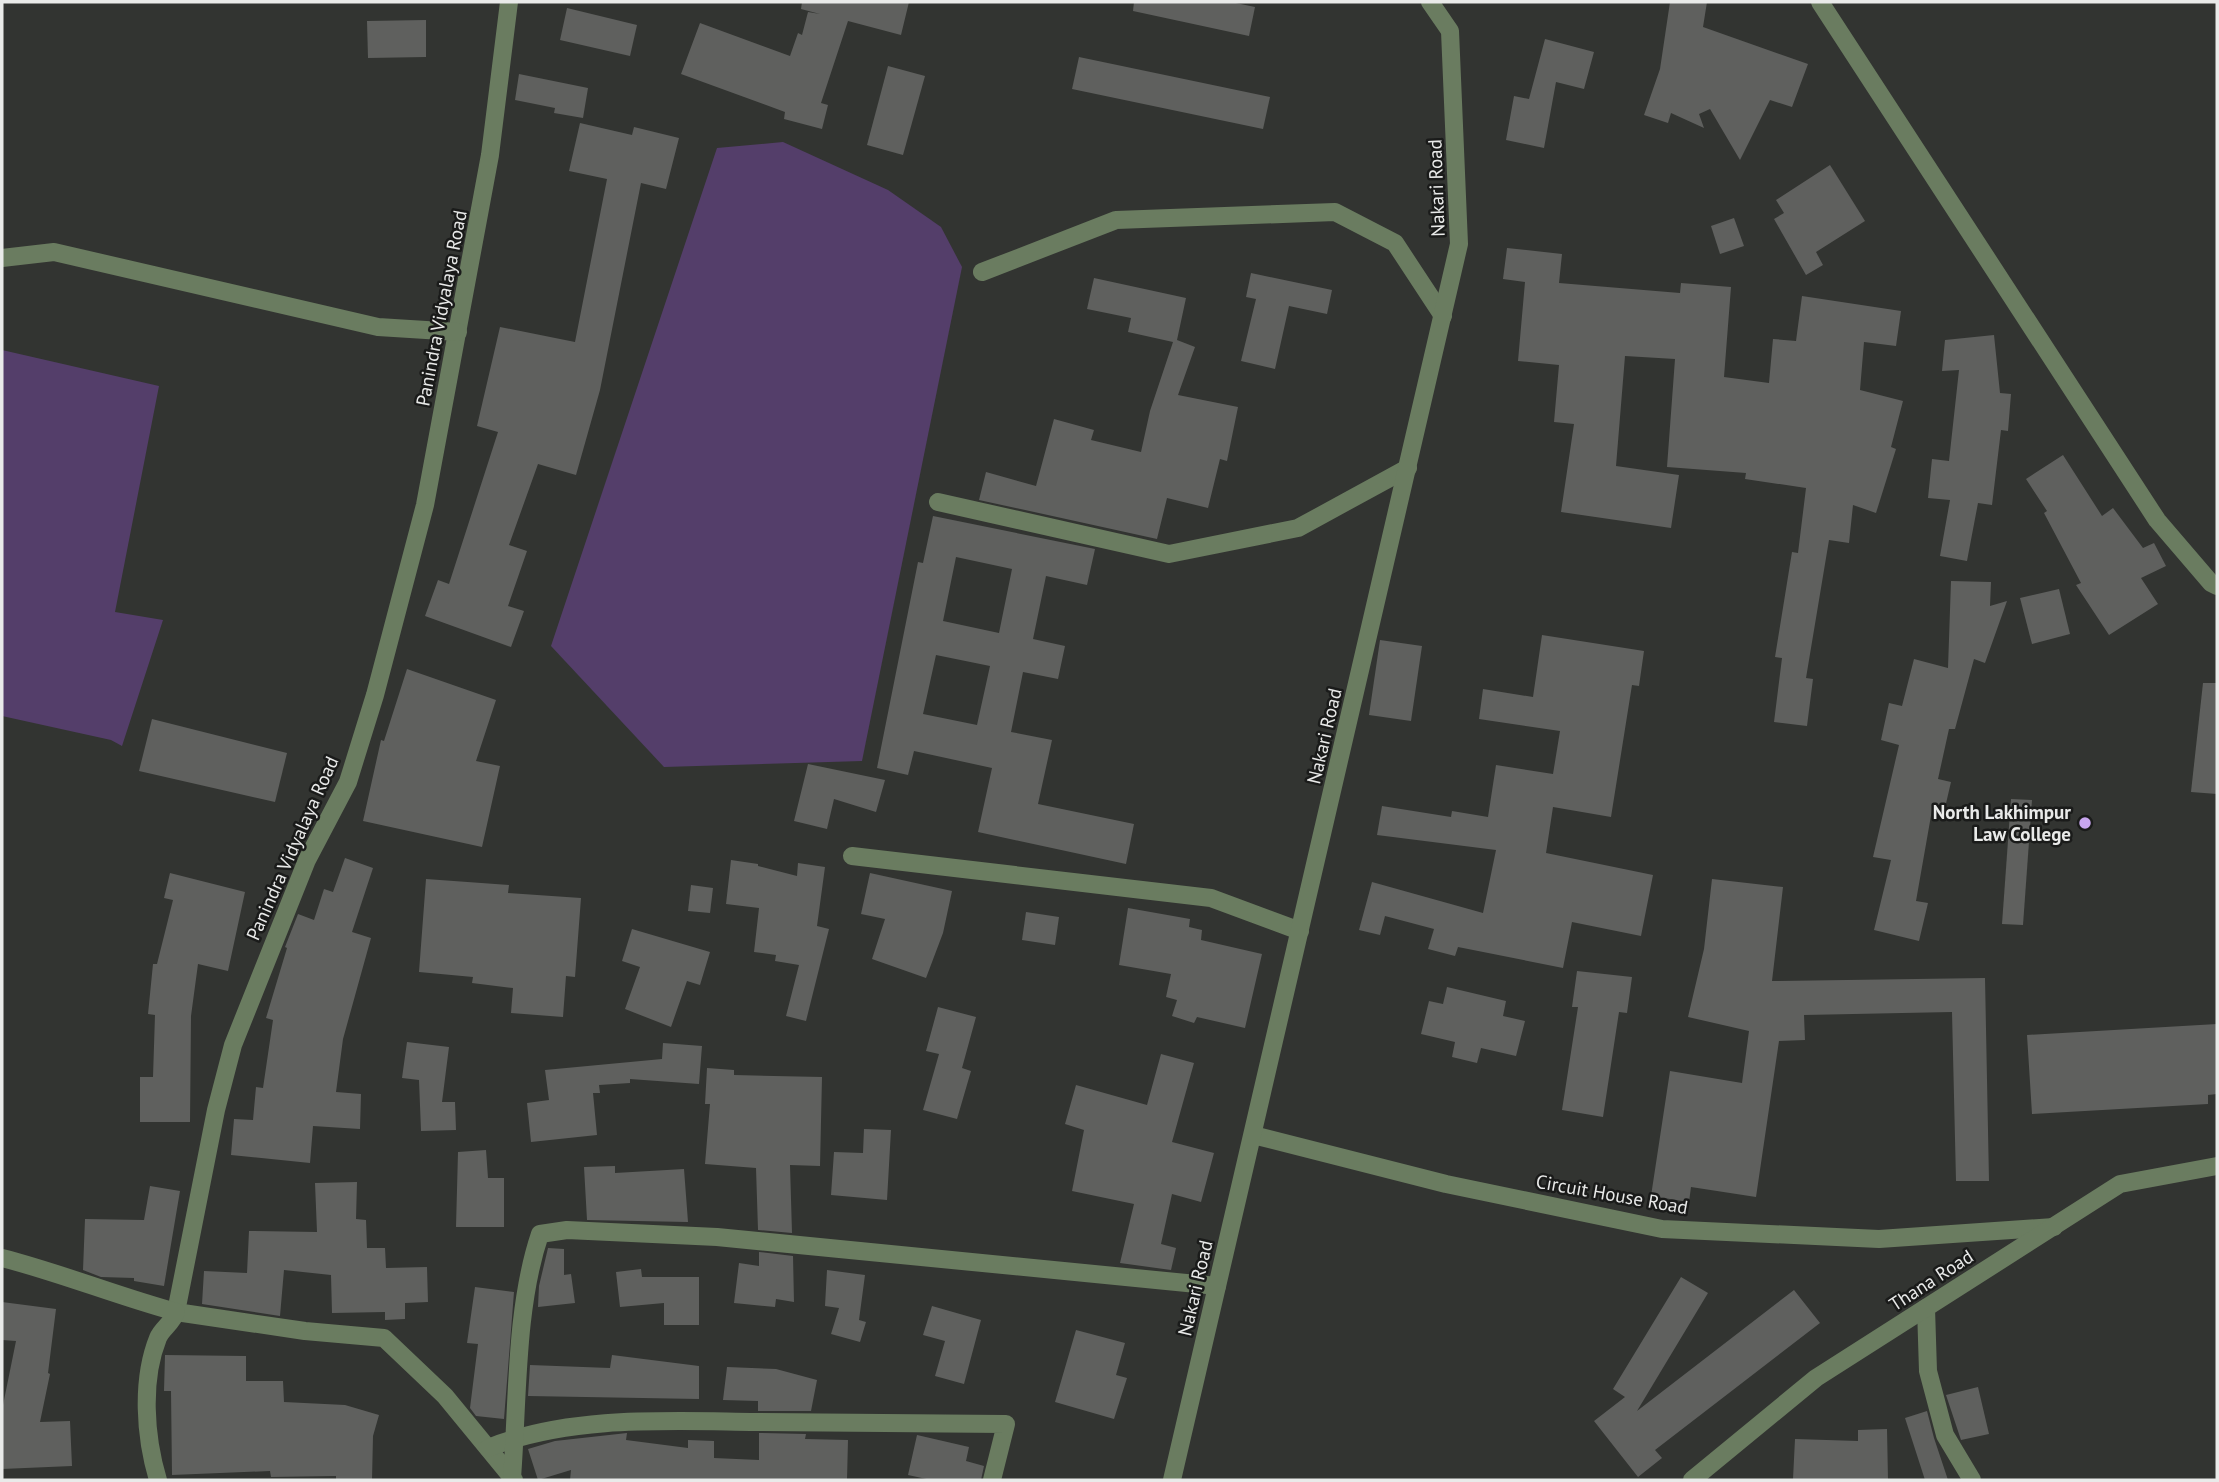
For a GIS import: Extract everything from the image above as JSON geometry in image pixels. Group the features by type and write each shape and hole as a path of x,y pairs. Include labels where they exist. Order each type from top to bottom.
{"street":[{"name":"Panindra Vidyalaya Road","path":"176,1312 216,1110 233,1045 307,860 348,782 375,695 425,505 490,155 509,2"},
{"name":"Nakari Road","path":"1172,1480 1459,244 1450,31 1430,2"},
{"path":"1820,2 2157,520 2211,583 2217,586"},
{"path":"982,272 1116,220 1335,212 1395,243 1443,316"},
{"path":"2,257 54,252 378,327 458,332"},
{"path":"938,502 1169,554 1298,528 1408,468"},
{"path":"852,856 1211,898 1300,931"},
{"name":"Circuit House Road","path":"1253,1135 1446,1184 1662,1229 1879,1239 2054,1227"},
{"name":"Thana Road","path":"1692,1480 1816,1378 2120,1184 2217,1166"},
{"path":"513,1479 524,1309 533,1254 540,1234 567,1230 717,1237 1217,1286"},
{"path":"2,1258 67,1275 124,1298 176,1312 304,1331 384,1338 446,1396 513,1479"},
{"path":"1926,1308 1928,1371 1945,1435 1972,1480"},
{"path":"158,1480 146,1378 159,1335 173,1322 176,1312"},
{"path":"488,1448 515,1437 584,1425 698,1422 1006,1424 992,1480"}],"shaded area":[{"path":"783,142 888,190 941,227 962,267 862,761 664,767 551,646 717,148"},
{"path":"2,350 159,386 115,612 163,620 122,746 111,740 2,716"}],"building":[{"path":"802,2 909,2 901,35 848,21 821,103 828,105 822,129 784,119 785,112 681,74 700,23 790,56 798,33 802,35 808,12 820,14 801,9"},
{"path":"1134,2 1231,2 1255,7 1249,36 1133,11"},
{"path":"1670,2 1707,2 1703,27 1808,64 1792,107 1770,100 1740,160 1710,109 1699,114 1704,128 1671,113 1668,123 1644,115 1660,69"},
{"path":"567,8 637,25 630,56 560,40"},
{"path":"426,20 426,57 368,58 367,21"},
{"path":"1545,39 1594,52 1584,89 1556,82 1544,148 1506,140 1514,96 1529,99"},
{"path":"1079,57 1270,97 1263,129 1072,89"},
{"path":"888,66 925,76 903,155 867,145"},
{"path":"519,74 588,88 583,118 554,113 555,108 515,100"},
{"path":"580,123 632,135 634,127 679,138 666,189 641,183 600,390 576,475 538,464 509,545 527,551 508,606 524,611 511,647 425,616 438,580 449,584 498,432 477,426 500,327 575,342 607,179 569,171"},
{"path":"1830,165 1865,221 1816,252 1823,265 1806,275 1774,219 1784,213 1776,200"},
{"path":"1734,218 1744,246 1720,254 1711,226"},
{"path":"1507,248 1562,254 1559,283 1680,293 1681,283 1731,287 1724,377 1769,383 1773,339 1796,341 1802,296 1901,311 1896,346 1864,342 1860,390 1903,401 1891,447 1896,449 1876,513 1853,505 1849,543 1829,540 1806,678 1813,679 1807,726 1774,722 1782,658 1775,657 1792,552 1798,553 1806,488 1745,479 1746,473 1667,467 1675,359 1625,356 1616,466 1679,475 1671,528 1561,512 1574,424 1554,422 1559,365 1518,361 1525,282 1503,279"},
{"path":"1251,273 1332,290 1327,314 1289,306 1275,369 1241,361 1256,299 1246,297"},
{"path":"1094,278 1186,298 1177,340 1195,347 1178,395 1238,407 1227,461 1220,459 1208,508 1167,498 1157,539 979,500 986,472 1036,486 1054,419 1094,430 1091,440 1141,452 1150,411 1173,342 1128,332 1131,318 1087,309"},
{"path":"1994,335 2000,393 2011,394 2008,431 2001,430 1992,505 1978,503 1967,561 1940,556 1950,500 1928,498 1932,459 1949,461 1959,370 1942,371 1945,340"},
{"path":"2063,455 2102,516 2113,508 2143,548 2154,543 2166,566 2141,578 2158,604 2109,635 2076,585 2081,583 2044,513 2047,511 2026,479"},
{"path":"933,516 1095,549 1087,585 1046,576 1033,639 1065,646 1058,679 1023,672 1011,732 1052,740 1038,804 1134,824 1126,864 978,832 992,768 914,751 908,775 877,768 918,562 923,563","holes":["956,557 1012,569 999,633 943,621","936,655 990,666 977,725 923,714"]},
{"path":"1951,581 1991,582 1990,606 2007,601 1985,663 1974,659 1955,729 1949,729 1938,779 1951,782 1944,812 1932,810 1916,901 1928,903 1919,941 1874,930 1891,860 1873,857 1899,745 1881,740 1889,703 1902,706 1914,659 1948,668"},
{"path":"2059,589 2070,634 2032,644 2020,598"},
{"path":"1542,635 1644,651 1639,686 1632,685 1611,817 1553,807 1546,853 1653,875 1641,936 1572,922 1563,968 1458,947 1455,956 1428,949 1434,929 1385,916 1380,935 1359,930 1372,882 1483,913 1496,850 1377,835 1382,806 1451,817 1452,811 1488,817 1496,765 1553,774 1560,731 1479,719 1483,689 1533,697"},
{"path":"1380,640 1422,646 1411,721 1369,715"},
{"path":"407,669 496,700 476,761 500,766 482,847 363,821 381,740 384,741"},
{"path":"2203,683 2217,683 2217,794 2191,792"},
{"path":"152,719 287,753 275,802 139,771"},
{"path":"808,764 885,780 876,812 834,799 827,829 794,821"},
{"path":"2011,799 2032,800 2023,925 2002,924"},
{"path":"345,858 373,868 352,932 371,938 343,1039 336,1092 361,1094 360,1129 313,1126 310,1163 231,1155 234,1119 253,1120 256,1087 263,1088 273,1020 266,1018 287,948 285,947 298,914 314,920 324,889 333,892"},
{"path":"731,860 758,864 797,876 798,863 825,867 817,926 829,929 806,1021 786,1016 799,965 775,961 776,955 754,952 759,908 726,904"},
{"path":"170,873 245,892 228,971 198,964 191,1016 190,1122 140,1122 140,1077 153,1077 155,1015 148,1014 153,964 157,964 173,900 164,898"},
{"path":"870,873 952,891 943,933 926,978 872,959 885,919 861,914"},
{"path":"426,879 509,885 508,893 581,898 575,977 566,976 563,1017 511,1013 513,988 472,983 473,977 419,972"},
{"path":"1712,879 1783,887 1772,981 1985,978 1989,1181 1956,1181 1952,1012 1804,1015 1805,1040 1779,1041 1756,1197 1691,1187 1689,1202 1651,1196 1670,1071 1742,1083 1749,1031 1688,1017 1704,949"},
{"path":"691,885 713,888 710,913 688,911"},
{"path":"1128,908 1190,919 1189,927 1202,930 1201,940 1262,954 1245,1028 1197,1017 1194,1023 1172,1016 1177,1000 1166,997 1171,974 1119,965"},
{"path":"1026,912 1059,917 1055,945 1022,940"},
{"path":"632,929 710,952 700,985 687,981 671,1027 625,1009 640,967 622,961"},
{"path":"1577,971 1632,977 1627,1013 1619,1012 1603,1117 1562,1110 1578,1007 1572,1007"},
{"path":"1447,987 1506,1001 1503,1016 1525,1021 1516,1056 1481,1048 1477,1063 1452,1057 1455,1042 1421,1034 1429,1001 1443,1004"},
{"path":"938,1007 976,1017 962,1068 971,1071 957,1119 923,1110 939,1054 926,1051"},
{"path":"2217,1024 2217,1094 2208,1095 2208,1104 2032,1114 2027,1035"},
{"path":"407,1042 449,1047 442,1102 455,1102 456,1130 421,1131 419,1080 402,1078"},
{"path":"663,1043 702,1046 699,1084 630,1079 630,1083 599,1085 600,1093 593,1093 597,1135 531,1142 527,1103 549,1100 545,1070 662,1059"},
{"path":"1161,1054 1194,1063 1172,1142 1214,1153 1201,1202 1172,1194 1161,1244 1176,1248 1171,1270 1120,1263 1134,1204 1072,1191 1084,1130 1065,1124 1076,1085 1147,1105"},
{"path":"707,1068 734,1070 734,1075 822,1077 820,1166 790,1165 792,1233 758,1230 756,1168 705,1164 710,1104 705,1104"},
{"path":"864,1129 891,1130 887,1200 831,1195 834,1152 863,1153"},
{"path":"486,1150 488,1178 504,1178 504,1227 456,1227 458,1152"},
{"path":"615,1166 615,1173 684,1169 688,1222 587,1220 584,1167"},
{"path":"357,1182 356,1219 366,1220 367,1248 385,1248 386,1268 427,1267 428,1302 405,1303 405,1319 385,1320 385,1312 332,1313 331,1275 284,1270 280,1316 202,1304 204,1271 247,1273 249,1231 317,1232 315,1183"},
{"path":"150,1186 180,1191 164,1286 134,1281 134,1278 101,1277 83,1270 85,1219 144,1220"},
{"path":"548,1248 564,1249 564,1275 571,1274 575,1303 538,1307 539,1286"},
{"path":"759,1252 793,1256 794,1302 776,1299 775,1307 734,1303 739,1263 759,1266"},
{"path":"641,1269 642,1277 699,1277 699,1325 664,1325 664,1303 620,1307 616,1272"},
{"path":"827,1270 865,1275 859,1320 866,1322 860,1342 831,1334 839,1308 825,1306"},
{"path":"1681,1277 1708,1293 1637,1411 1794,1290 1820,1323 1655,1450 1662,1458 1638,1477 1594,1421 1625,1397 1613,1389"},
{"path":"475,1287 514,1292 504,1419 476,1416 470,1408 478,1344 467,1343"},
{"path":"2,1302 56,1309 50,1374 40,1422 70,1421 72,1466 2,1469 2,1410 16,1341 2,1340"},
{"path":"932,1306 981,1320 964,1384 935,1376 945,1341 923,1335"},
{"path":"1076,1330 1125,1343 1116,1375 1127,1378 1114,1419 1055,1402"},
{"path":"165,1355 246,1356 246,1381 283,1381 284,1402 345,1405 379,1415 373,1436 372,1480 336,1480 336,1476 271,1477 270,1471 172,1475 171,1391 164,1391"},
{"path":"612,1355 699,1366 699,1399 528,1396 530,1365 610,1368"},
{"path":"727,1367 776,1369 817,1380 811,1411 758,1411 758,1401 723,1400"},
{"path":"1978,1387 1989,1434 1961,1440 1946,1395"},
{"path":"1927,1411 1948,1480 1925,1480 1905,1418"},
{"path":"1887,1429 1888,1480 1793,1479 1795,1439 1858,1441 1858,1430"},
{"path":"627,1433 626,1440 688,1448 688,1440 714,1441 714,1458 759,1460 759,1433 806,1434 805,1439 848,1440 847,1480 570,1480 571,1470 538,1480 528,1449 555,1441"},
{"path":"917,1435 969,1447 966,1461 984,1466 981,1480 931,1480 908,1475"}],"place":[{"name":"North Lakhimpur Law College","path":"2085,823"}]}
